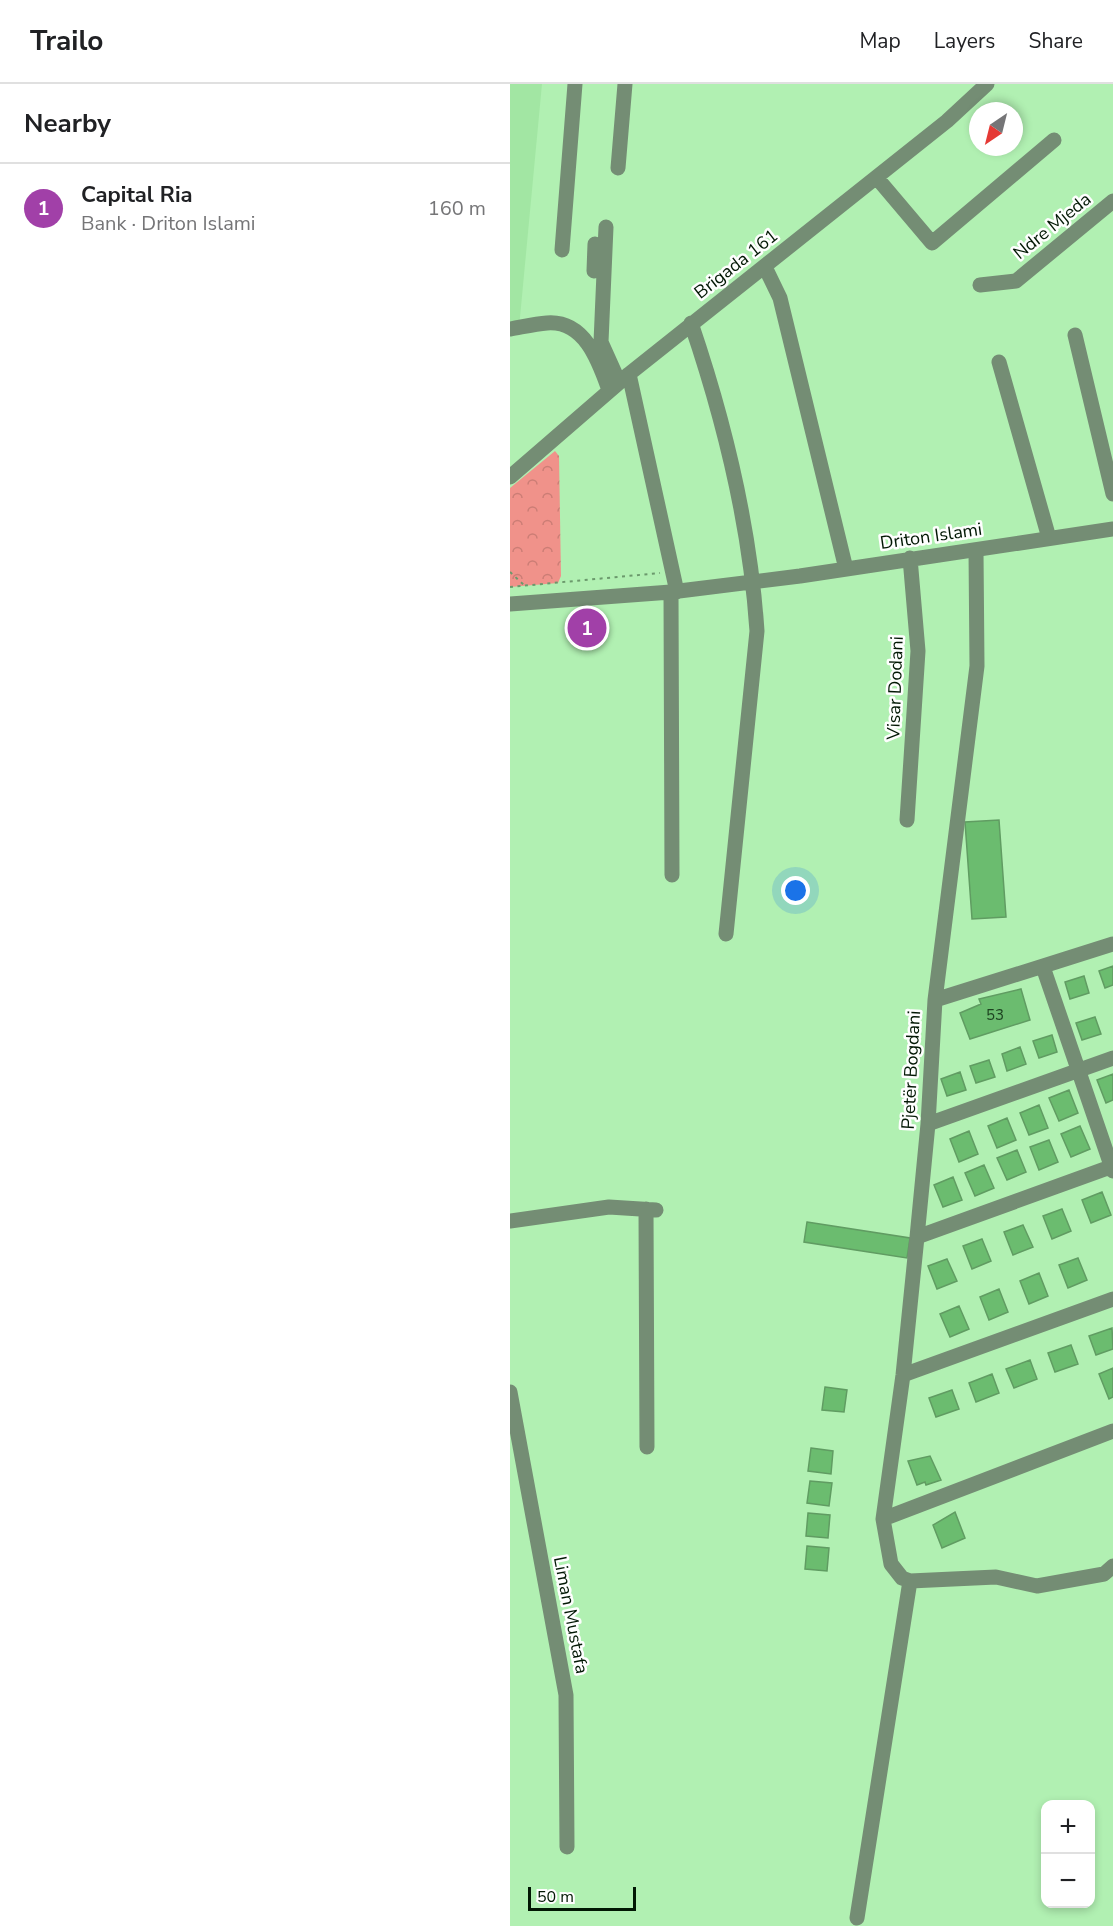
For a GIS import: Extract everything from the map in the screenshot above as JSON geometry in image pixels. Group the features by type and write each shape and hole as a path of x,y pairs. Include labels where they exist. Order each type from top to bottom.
{"street":[{"path":"562,250 575,84"},
{"path":"618,168 625,84"},
{"name":"Brigada 161","path":"510,477 619,382 877,178 947,121 987,84"},
{"path":"877,178 932,243 1054,140"},
{"name":"Ndre Mjeda","path":"980,285 1016,281 1113,201"},
{"path":"601,342 606,227"},
{"path":"595,244 594,325 619,382 674,592 672,875"},
{"path":"765,267 780,298 846,568"},
{"path":"510,329 550,323 567,326 584,339 619,382"},
{"path":"691,324 717,400 733,466 754,582 757,631 726,934"},
{"path":"1075,335 1113,494"},
{"path":"999,362 1049,538"},
{"name":"Driton Islami","path":"510,604 674,592 1113,529"},
{"name":"Pjetër Bogdani","path":"910,1581 902,1578 891,1564 883,1519 903,1375 917,1237 928,1124 935,1000 977,666 976,550"},
{"name":"Visar Dodani","path":"907,820 918,651 910,558"},
{"path":"935,1000 1113,944"},
{"path":"917,1237 1112,1168 1043,967"},
{"path":"928,1124 1113,1058"},
{"path":"510,1221 609,1207 651,1209 647,1447"},
{"path":"903,1375 1113,1299"},
{"name":"Liman Mustafa","path":"510,1392 566,1695 567,1847"},
{"path":"883,1519 1113,1431"},
{"path":"857,1918 910,1581 996,1577 1038,1586 1104,1574 1113,1566"}],"path":[{"path":"510,572 525,586"},
{"path":"510,587 669,572"}],"shaded area":[{"path":"510,84 542,84 519,328 510,329"}],"green space":[{"path":"555,451 559,456 561,576 558,583 510,587 510,488"}],"building":[{"path":"999,820 1006,917 972,919 965,822"},
{"path":"1113,966 1113,985 1105,988 1099,971"},
{"path":"1084,976 1089,993 1070,999 1065,982"},
{"path":"1021,989 1030,1020 970,1039 960,1013 981,1004 979,999"},
{"path":"1095,1017 1101,1034 1082,1040 1076,1023"},
{"path":"1052,1035 1057,1052 1039,1058 1033,1041"},
{"path":"1020,1047 1026,1064 1007,1071 1002,1054"},
{"path":"989,1060 995,1077 976,1083 970,1066"},
{"path":"960,1072 966,1090 947,1096 941,1079"},
{"path":"1113,1074 1113,1100 1106,1103 1097,1080"},
{"path":"1069,1090 1078,1113 1059,1121 1049,1098"},
{"path":"1039,1105 1048,1128 1029,1135 1020,1113"},
{"path":"1007,1118 1016,1140 997,1148 988,1126"},
{"path":"1080,1126 1090,1149 1071,1157 1061,1134"},
{"path":"969,1131 978,1154 959,1162 950,1139"},
{"path":"1049,1140 1058,1162 1039,1170 1030,1147"},
{"path":"1017,1150 1026,1172 1007,1180 997,1158"},
{"path":"984,1165 994,1188 975,1196 965,1173"},
{"path":"953,1177 962,1200 943,1207 934,1185"},
{"path":"1102,1192 1111,1215 1091,1223 1082,1200"},
{"path":"1062,1209 1071,1231 1052,1239 1043,1216"},
{"path":"807,1222 910,1238 907,1258 804,1242"},
{"path":"1023,1225 1033,1247 1013,1255 1004,1232"},
{"path":"982,1239 991,1261 972,1269 963,1246"},
{"path":"1078,1258 1087,1280 1068,1288 1059,1265"},
{"path":"947,1259 957,1281 937,1289 928,1266"},
{"path":"1039,1273 1048,1296 1029,1304 1020,1281"},
{"path":"999,1289 1008,1312 989,1320 980,1297"},
{"path":"959,1306 969,1329 950,1337 940,1314"},
{"path":"1112,1328 1113,1349 1096,1355 1089,1336"},
{"path":"1071,1345 1078,1364 1055,1372 1048,1353"},
{"path":"1030,1360 1037,1379 1014,1388 1006,1369"},
{"path":"1113,1368 1113,1397 1109,1399 1099,1374"},
{"path":"992,1374 999,1393 976,1402 969,1383"},
{"path":"825,1387 847,1390 844,1412 822,1410"},
{"path":"952,1390 959,1409 936,1417 929,1398"},
{"path":"811,1448 833,1451 831,1474 808,1471"},
{"path":"930,1456 941,1480 926,1485 925,1482 917,1485 908,1461"},
{"path":"810,1481 832,1483 829,1506 807,1503"},
{"path":"955,1512 965,1538 942,1548 933,1525"},
{"path":"808,1513 830,1515 828,1538 806,1536"},
{"path":"807,1546 829,1548 827,1571 805,1569"}],"place":[{"name":"Capital Ria","path":"587,628"}]}
